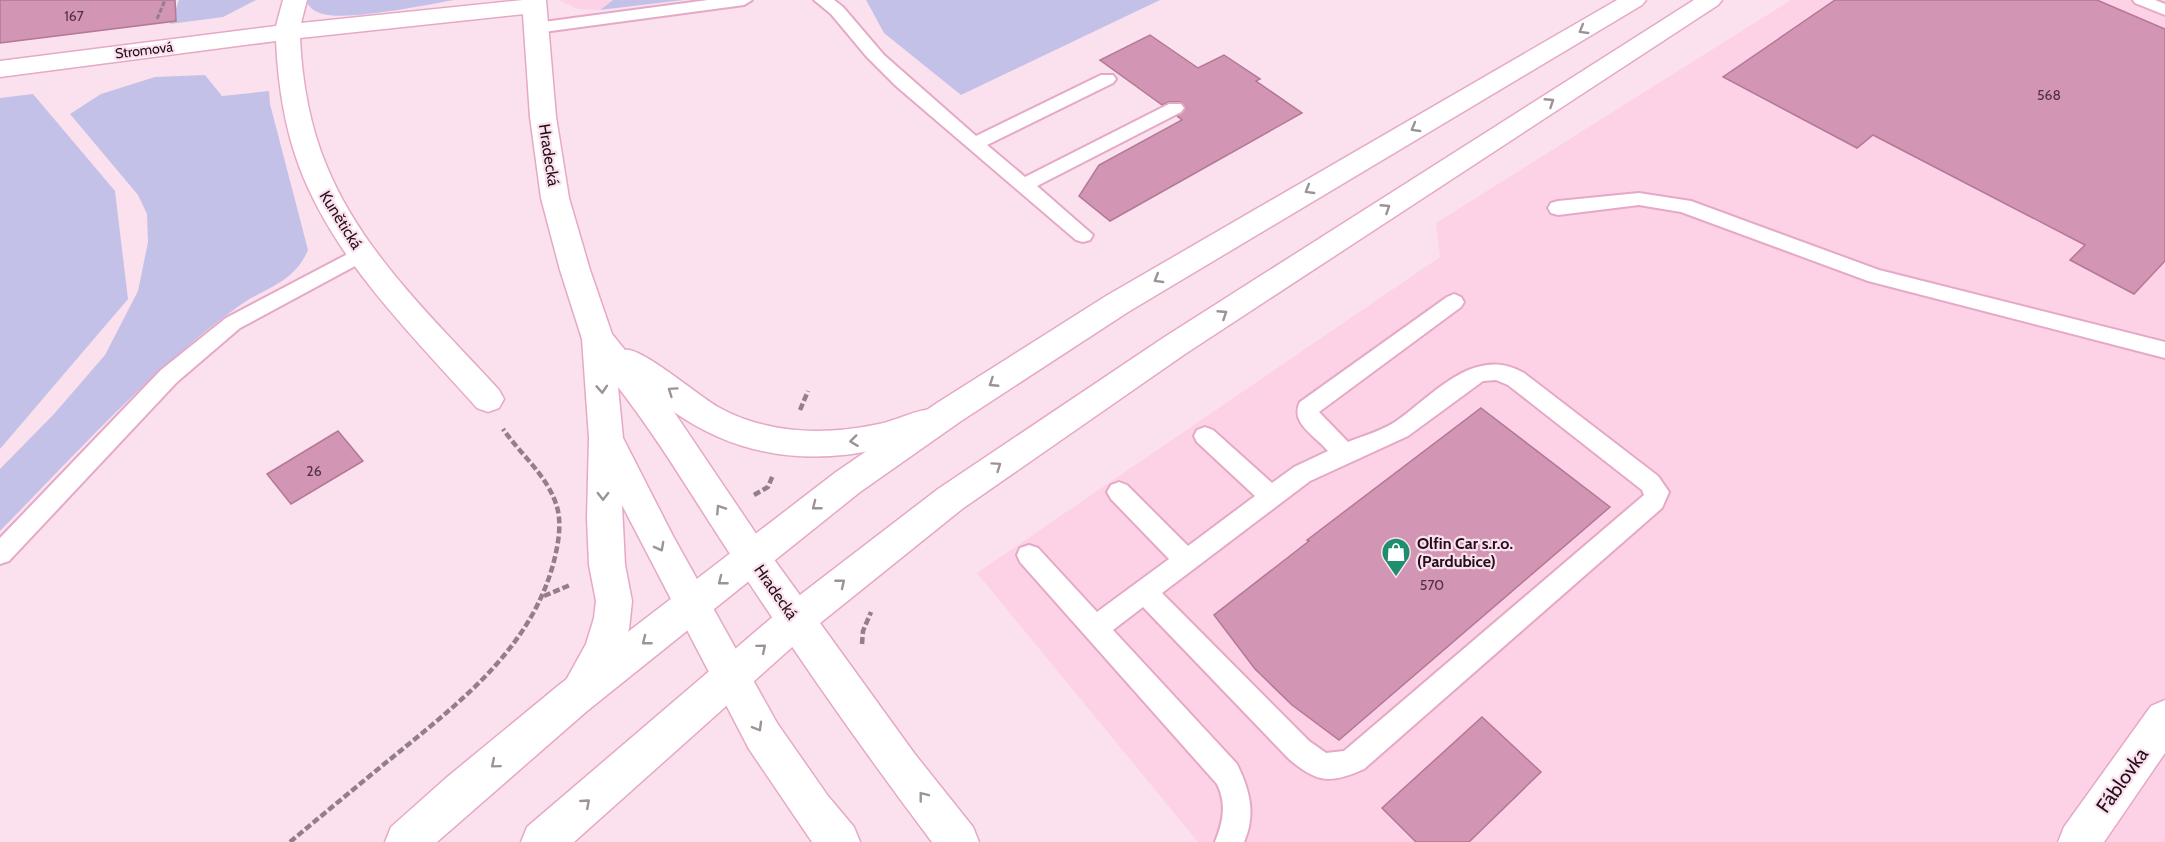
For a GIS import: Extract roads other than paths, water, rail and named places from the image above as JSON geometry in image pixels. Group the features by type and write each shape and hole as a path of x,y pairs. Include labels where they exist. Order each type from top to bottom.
{"main road":[{"name":"Kunětická","path":"295,0 288,32 295,111 308,158 324,194 361,254 488,399"},
{"path":"406,842 461,792 573,698 848,482 950,412 1117,304 1634,0"},
{"path":"542,842 729,676 796,620 950,499 1174,346 1710,0"},
{"name":"Stromová","path":"0,69 288,32 535,11"},
{"name":"Hradecká","path":"535,11 543,117 555,198 575,270 598,339 606,438 729,676 763,736 813,810 839,842"},
{"name":"Hradecká","path":"598,339 658,414 752,558 900,767 958,842"},
{"path":"598,339 714,420 762,438 822,444 856,442 920,425 950,412"},
{"path":"573,698 591,675 603,651 614,605 608,571 602,498 606,438"},
{"name":"Fáblovka","path":"2079,842 2160,738"}],"lane":[{"path":"535,11 744,0"},
{"path":"822,0 834,7 877,57 1083,235"},
{"path":"2141,0 2165,10"},
{"path":"976,143 1107,79"},
{"path":"1024,185 1175,108"},
{"path":"1558,208 1639,199 1684,206 1875,276 2165,350"},
{"path":"0,554 169,376 197,351 233,322 361,254"},
{"path":"1344,454 1330,437 1308,417 1308,408 1454,302"},
{"path":"1096,628 1314,467 1400,430 1475,375 1485,371 1506,373 1516,379 1650,483 1657,492 1654,501 1354,760 1340,766 1326,768 1313,762 1299,750 1145,592"},
{"path":"1205,436 1272,497"},
{"path":"1119,492 1187,561"},
{"path":"1029,555 1227,774 1235,788 1238,807 1234,834 1229,842"}],"place":[{"name":"Olfin Car s.r.o. (Pardubice)","path":"1396,578"}]}
